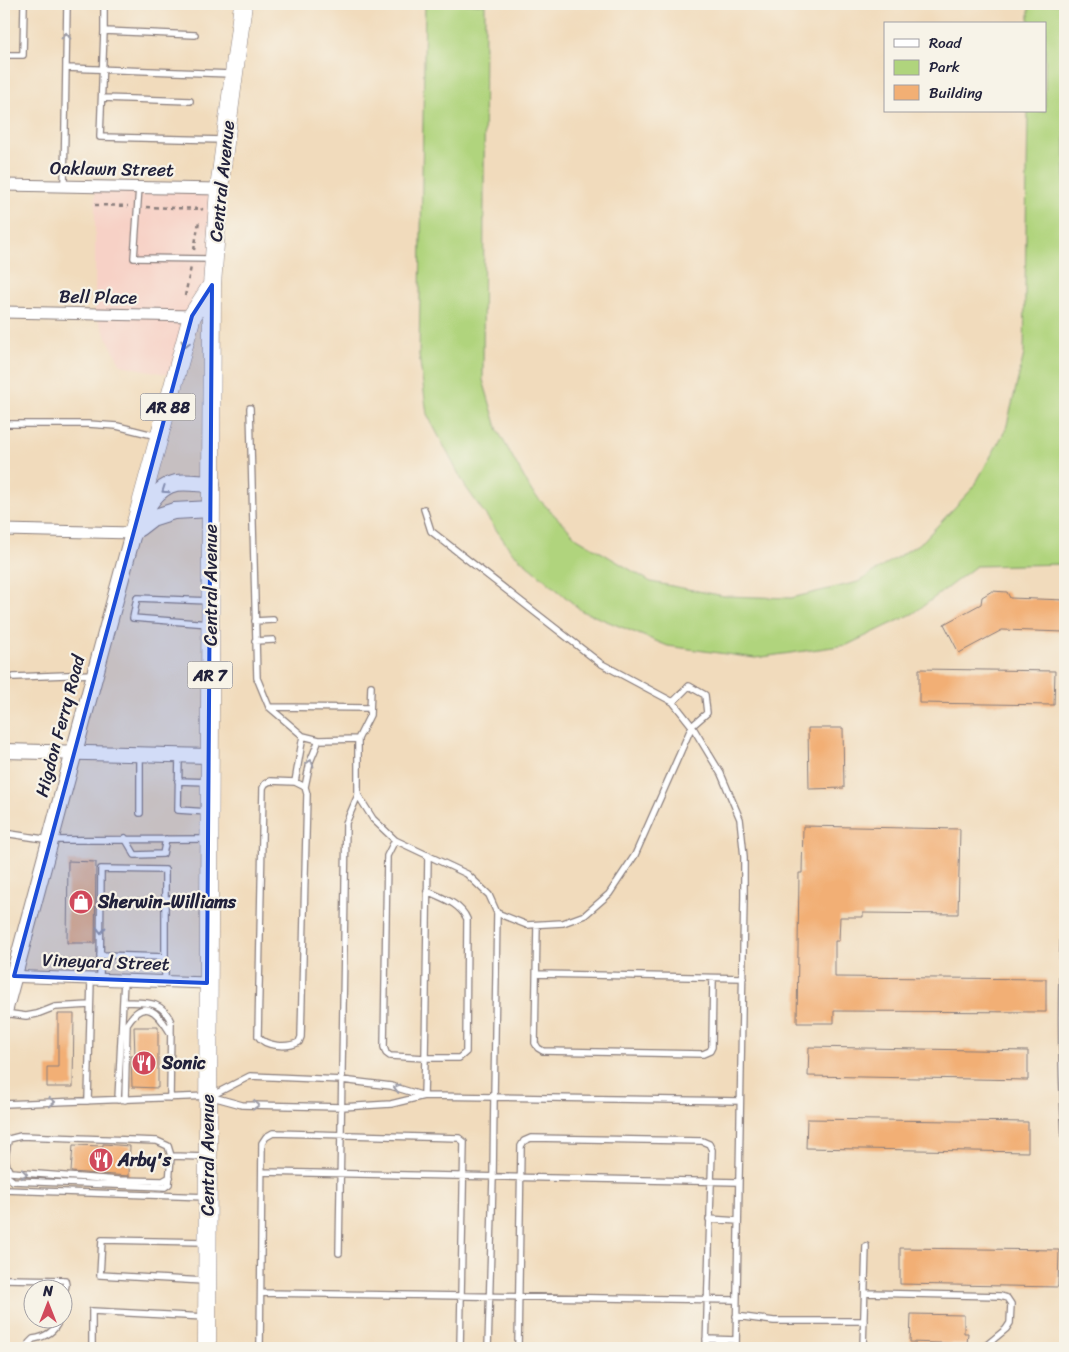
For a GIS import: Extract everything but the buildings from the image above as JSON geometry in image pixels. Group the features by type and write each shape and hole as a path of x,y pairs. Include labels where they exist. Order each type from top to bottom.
{"main road":[{"name":"Central Avenue","path":"207,1348 209,1096 207,983 210,839 212,285 219,189 243,4"},
{"name":"AR 88","path":"133,533 159,437 187,316 212,285"},
{"name":"Higdon Ferry Road","path":"4,1013 9,976 50,840 133,533 152,500 164,489 176,483 212,484"},
{"path":"133,533 152,518 174,511 211,509"}],"street":[{"name":"Oaklawn Street","path":"4,185 219,189"},
{"name":"Bell Place","path":"4,312 187,316"},
{"path":"4,530 133,533"},
{"path":"4,751 210,756"},
{"name":"Vineyard Street","path":"9,976 207,983"}],"lane":[{"path":"4,55 23,55 24,4"},
{"path":"64,186 67,4"},
{"path":"104,4 100,137 225,140"},
{"path":"104,31 194,35"},
{"path":"66,68 233,74"},
{"path":"102,98 190,101"},
{"path":"139,187 134,258 214,258"},
{"path":"250,408 257,678 269,707 303,736 319,740 358,739"},
{"path":"4,424 117,426 159,437"},
{"path":"424,509 431,531 600,663 673,702 692,726 721,774 740,818 744,857 736,1348"},
{"path":"210,601 137,598 133,618 211,624"},
{"path":"255,621 273,620"},
{"path":"255,641 273,640"},
{"path":"14,676 95,674"},
{"path":"339,1253 346,823 358,795 358,739 370,716 371,686"},
{"path":"497,913 527,925 563,923 585,915 609,894 635,855 692,726 707,713 706,695 689,686 673,702"},
{"path":"269,707 370,708"},
{"path":"295,782 297,761 303,736"},
{"path":"305,787 295,782 270,781 263,788 258,1036 261,1041 267,1044 294,1045 299,1042 301,1037 307,794 305,787 310,762 319,740"},
{"path":"140,754 140,813"},
{"path":"178,755 178,810 210,812"},
{"path":"178,781 210,782"},
{"path":"358,795 373,818 395,840 467,874 489,895 497,913 494,1177 488,1348"},
{"path":"4,833 50,840 125,838 210,839"},
{"path":"125,838 135,855 163,854 166,839"},
{"path":"395,840 387,856 384,1047 386,1053 390,1056 458,1058 466,1052 467,919 464,912 454,904 427,891"},
{"path":"424,1096 428,855"},
{"path":"88,1101 90,1005 100,955 101,869 165,870 165,982"},
{"path":"165,899 209,899"},
{"path":"1065,914 1062,1019 1065,1137"},
{"path":"537,925 538,974 535,1043 543,1051 703,1054 710,1051 712,1047 713,978"},
{"path":"100,955 165,957"},
{"path":"538,974 743,978"},
{"path":"122,1100 124,980"},
{"path":"123,1002 146,1003 160,1006 167,1011 171,1022 170,1098"},
{"path":"4,1013 26,1016 55,1007 90,1005"},
{"path":"122,1100 127,1024 133,1014 143,1009 157,1013 171,1034"},
{"path":"209,1096 250,1076 342,1080 391,1086 424,1096"},
{"path":"4,1104 209,1096 242,1105 342,1107 391,1104 424,1096 740,1101"},
{"path":"260,1348 262,1143 266,1137 273,1134 459,1138 464,1142 460,1348"},
{"path":"4,1145 9,1139 22,1136 157,1141 168,1146 171,1156 169,1184 165,1187 13,1181 4,1174"},
{"path":"518,1348 521,1146 524,1141 531,1138 702,1141 709,1144 712,1150 706,1348"},
{"path":"9,1139 5,1155 6,1166 10,1172 118,1180 163,1181 170,1177"},
{"path":"171,1156 208,1157"},
{"path":"262,1172 738,1182"},
{"path":"4,1190 208,1197"},
{"path":"709,1219 738,1220"},
{"path":"207,1242 102,1240 100,1276 207,1281"},
{"path":"863,1348 866,1246"},
{"path":"4,1280 22,1280"},
{"path":"261,1293 736,1300"},
{"path":"864,1293 1000,1296 1007,1298 1011,1304 1010,1323 1006,1329 983,1348"},
{"path":"92,1348 92,1311 207,1317"},
{"path":"736,1316 774,1321 864,1321"},
{"path":"29,1348 29,1343 33,1339 42,1337 53,1330"},
{"path":"706,1339 736,1340"}],"path":[{"path":"95,205 202,209 192,258 187,316"}],"highlighted area":[{"path":"212,285 211,383 207,983 14,976 192,316"}],"shaded area":[{"path":"95,186 219,189 212,285 176,376 121,365 95,314"}],"green space":[{"path":"425,4 485,4 483,380 498,431 532,492 577,538 651,582 724,596 791,598 858,582 923,541 973,488 1006,429 1024,354 1028,112 1046,112 1046,22 1029,22 1029,4 1065,4 1065,564 976,566 914,613 847,645 755,658 668,646 582,611 512,552 465,486 427,414 419,355"}],"place":[{"name":"Sherwin-Williams","path":"81,902"},
{"name":"Sonic","path":"144,1063"},
{"name":"Arby's","path":"101,1160"}]}
